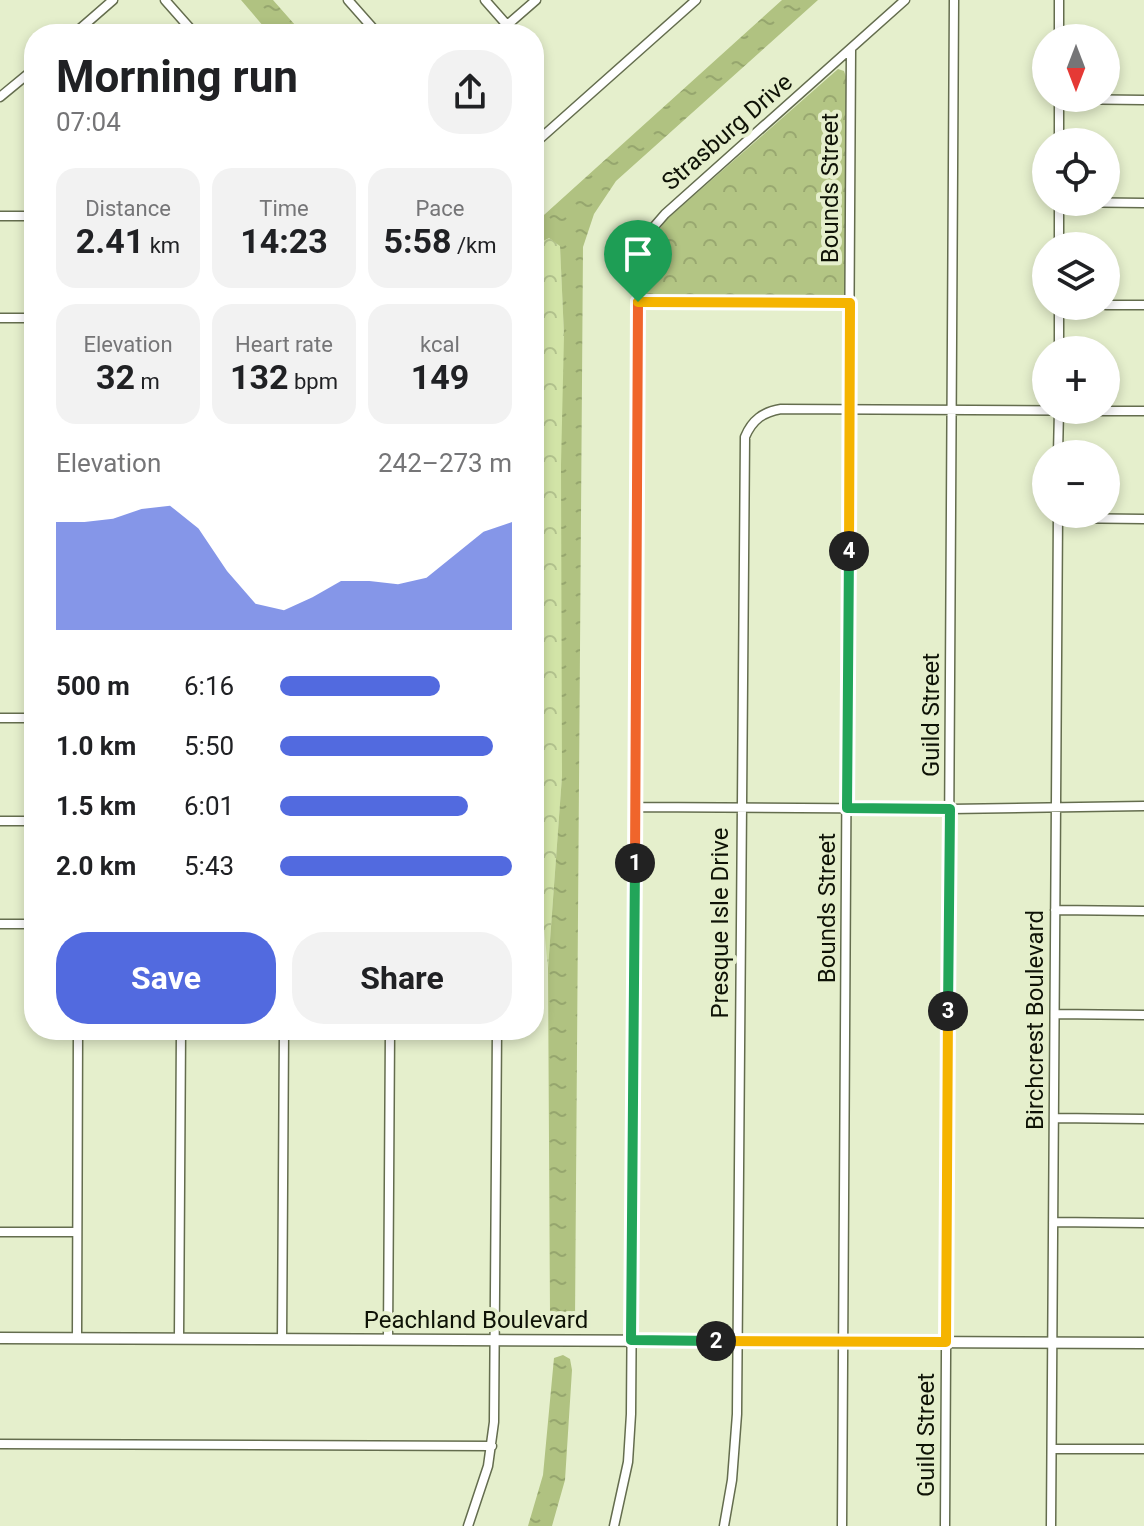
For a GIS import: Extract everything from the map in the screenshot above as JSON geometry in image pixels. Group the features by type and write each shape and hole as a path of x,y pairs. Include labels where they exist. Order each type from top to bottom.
{"street":[{"path":"85,24 113,0"},
{"path":"165,0 186,24"},
{"path":"348,0 369,24"},
{"path":"485,0 506,24"},
{"path":"508,24 536,0"},
{"path":"544,135 696,0"},
{"name":"Strasburg Drive","path":"614,1526 629,1448 640,254 652,229 665,214 905,0"},
{"name":"Guild Street","path":"945,1526 954,0"},
{"path":"1059,0 1059,24"},
{"name":"Bounds Street","path":"842,1526 851,50"},
{"path":"0,97 24,77"},
{"path":"1120,100 1144,100"},
{"path":"1120,203 1144,203"},
{"path":"0,216 24,216"},
{"path":"638,302 850,303"},
{"path":"1120,305 1144,305"},
{"path":"0,318 24,318"},
{"name":"Presque Isle Drive","path":"724,1526 736,1444 745,437 755,420 772,410 1032,410"},
{"name":"Presque Isle Drive","path":"1120,411 1144,411"},
{"path":"1120,518 1144,519"},
{"name":"Birchcrest Boulevard","path":"1051,1526 1058,528"},
{"path":"0,718 24,718"},
{"path":"635,807 950,809 1144,806"},
{"path":"0,821 24,821"},
{"path":"1055,910 1144,911"},
{"path":"0,924 24,924"},
{"path":"1055,1014 1144,1015"},
{"path":"77,1338 78,1040"},
{"path":"179,1338 181,1040"},
{"path":"282,1339 284,1040"},
{"path":"388,1339 390,1040"},
{"path":"468,1526 483,1489 492,1446 497,1040"},
{"path":"1054,1118 1144,1119"},
{"path":"1053,1222 1144,1223"},
{"path":"0,1232 77,1232"},
{"name":"Peachland Boulevard","path":"0,1338 1144,1343"},
{"path":"0,1444 492,1446"},
{"path":"1052,1449 1144,1449"}],"green space":[{"path":"838,69 844,71 846,77 846,297 644,296 648,255 667,219"},
{"path":"549,238 560,245 564,335 562,776 548,968 544,928 544,241"}],"water":[{"path":"241,0 273,0 294,24 261,24"},
{"path":"782,0 818,0 616,181 594,214 583,247 575,1320 567,1326 557,1327 550,1316 548,968 562,776 561,465 564,335 560,246 549,238 544,241 544,215"},
{"path":"563,1355 570,1359 572,1370 565,1480 552,1526 528,1526 543,1475 554,1358"}],"route":[{"path":"638,302 850,303 847,808 950,809 946,1342 631,1340 638,302"}]}
